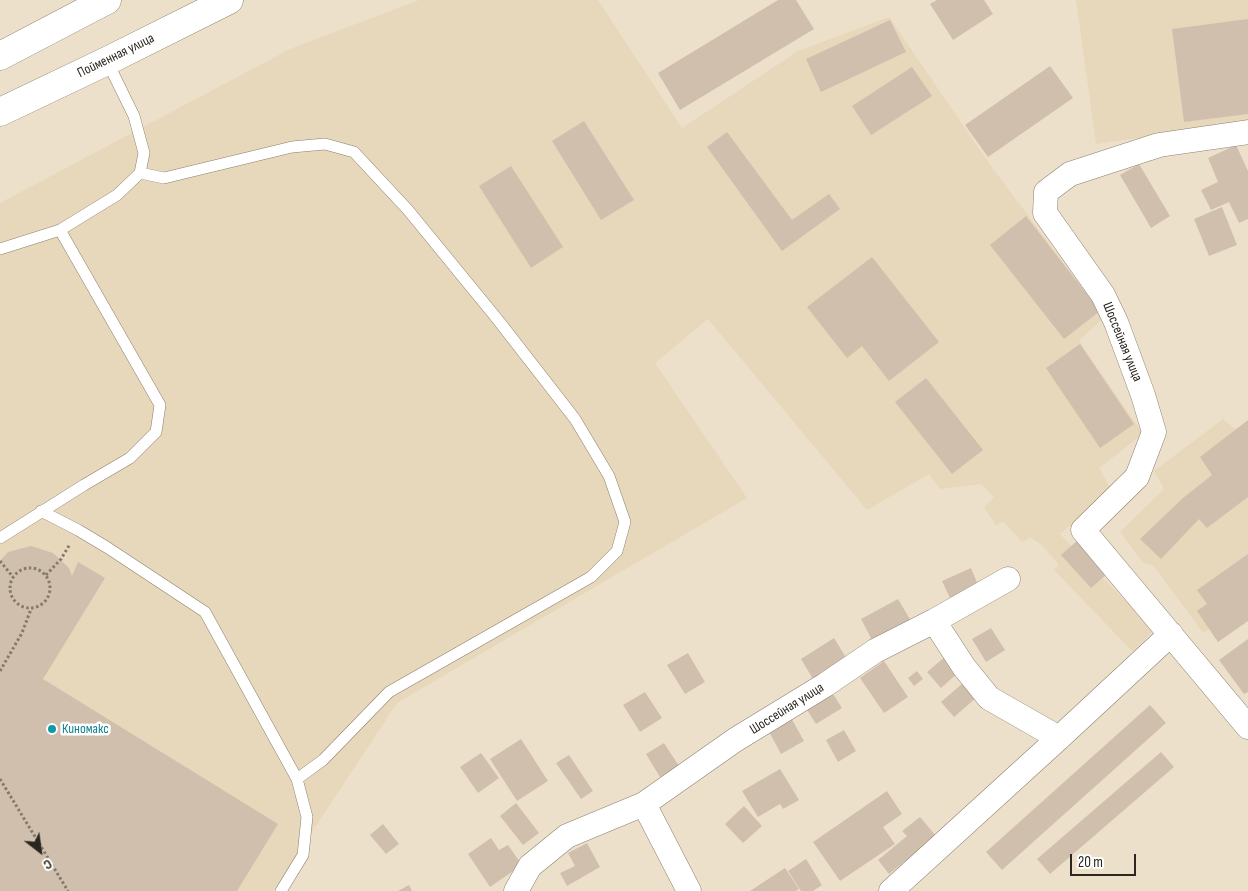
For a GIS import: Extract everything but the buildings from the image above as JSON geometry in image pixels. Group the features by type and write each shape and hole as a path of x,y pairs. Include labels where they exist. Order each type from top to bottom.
{"main road":[{"path":"0,56 107,0"},
{"name":"Пойменная улица","path":"1,112 107,62 229,0"}],"street":[{"name":"Шоссейная улица","path":"1248,132 1160,144 1070,174 1046,192 1045,214 1103,295 1116,322 1143,395 1154,432 1137,477 1083,530 1248,727"},
{"name":"Шоссейная улица","path":"516,891 530,866 567,836 644,804 735,740 825,685 875,651 1008,580"},
{"path":"934,621 964,667 989,698 1059,738"},
{"path":"891,891 1171,634"},
{"path":"644,804 689,891"}],"lane":[{"path":"0,250 60,230 117,195 140,174 144,153 134,116 107,62"},
{"path":"140,174 164,178 292,147 325,144 354,152 414,217 575,419 609,476 625,522 617,551 591,577 389,692 323,760 296,779"},
{"path":"0,538 41,511 130,458 156,432 160,405 60,230"},
{"path":"41,511 78,530 205,612 296,779 307,816 303,854 281,891"}],"path":[{"path":"46,575 60,560 78,530"},
{"path":"0,561 14,577"},
{"path":"29,568 36,568 46,575 51,589 45,603 31,609 24,608 12,598 10,591 14,577 18,572 29,568"},
{"path":"0,670 22,633 31,609"},
{"path":"0,779 68,891"}],"shaded area":[{"path":"419,0 598,0 682,128 798,51 889,17 991,166 1104,317 1079,341 1143,434 1099,468 1112,491 1060,534 1154,630 1133,652 1054,570 1059,565 1043,546 1030,537 1022,542 1003,521 996,525 984,508 994,497 981,484 940,489 929,474 867,510 708,319 655,363 747,498 397,703 273,891 0,891 0,203 290,49"},
{"path":"1076,0 1248,0 1248,122 1096,144"},
{"path":"1223,419 1248,439 1248,615 1215,639 1210,629 1203,633 1154,566 1142,562 1120,532 1164,489 1154,471"}],"place":[{"name":"Киномакс","path":"52,729"}]}
